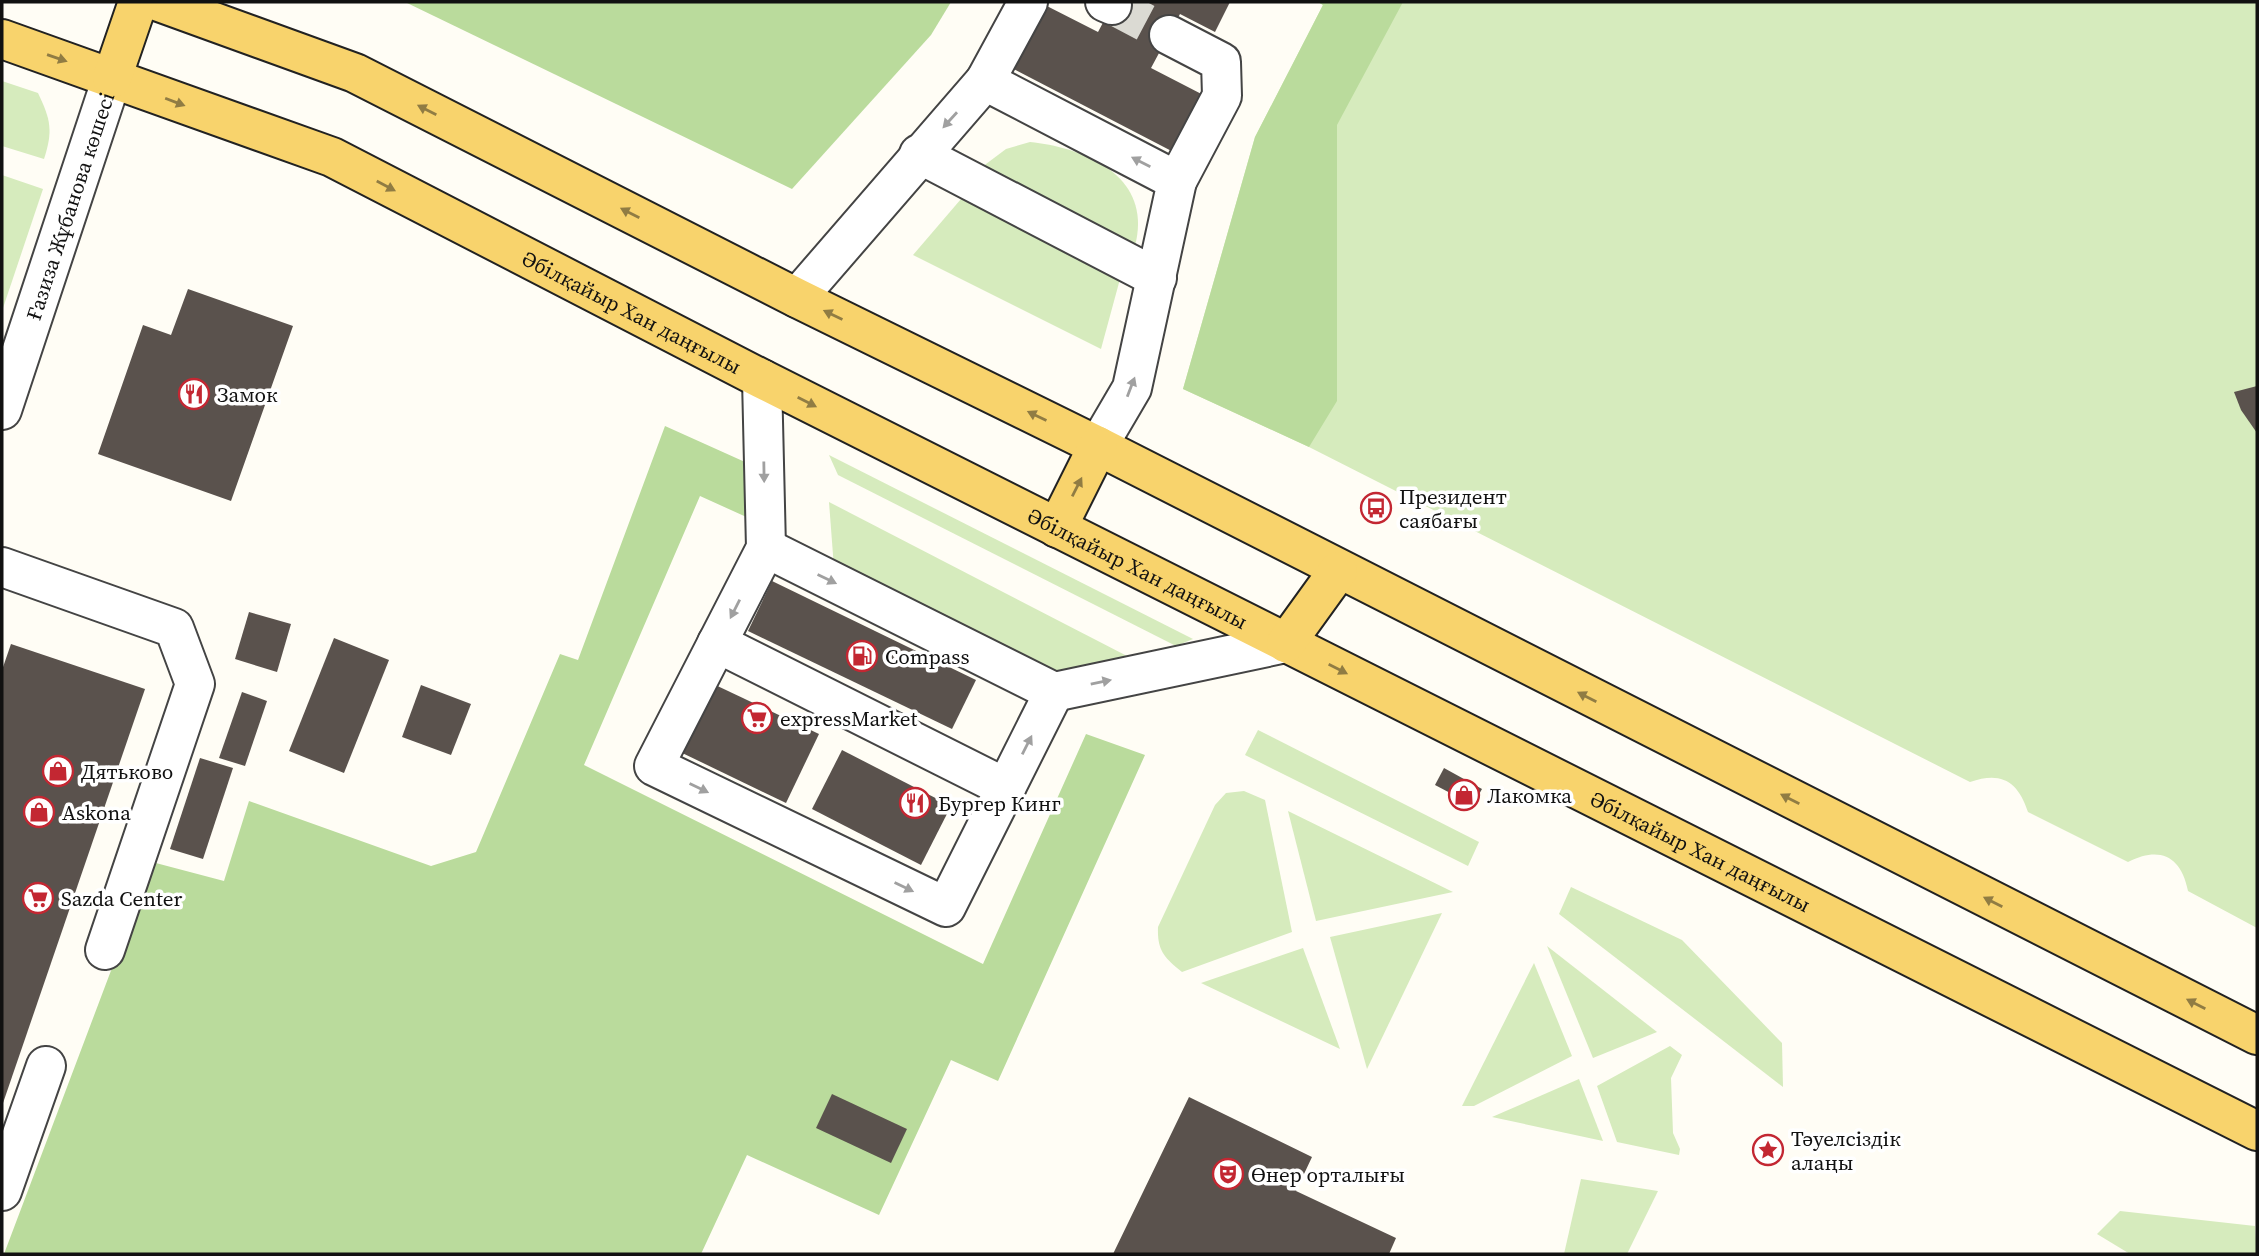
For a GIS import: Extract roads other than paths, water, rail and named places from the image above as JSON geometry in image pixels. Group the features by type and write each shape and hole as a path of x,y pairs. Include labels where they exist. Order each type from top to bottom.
{"main road":[{"name":"Ғазиза Жұбанова көшесі","path":"111,78 138,2"},
{"path":"159,2 355,73 797,298 1098,446 1338,571 2257,1035"},
{"name":"Әбілқайыр Хан даңғылы","path":"2,39 332,157 762,379 2257,1131"},
{"path":"1057,528 1098,446"},
{"path":"1286,643 1338,571"}],"street":[{"path":"797,298 985,81 1028,2"},
{"path":"1098,446 1132,388 1177,181 1222,96 1221,62 1169,35"},
{"name":"Ғазиза Жұбанова көшесі","path":"2,410 10,357 111,78"},
{"path":"985,81 1177,181"},
{"path":"919,154 1157,278"},
{"path":"762,379 766,548 654,766 946,907 1054,692"},
{"path":"766,548 1054,692 1286,643"},
{"path":"2,567 174,628 195,684 105,950"},
{"path":"717,643 1006,788"},
{"path":"2,1191 46,1066"}],"tunnel":[{"path":"1112,5 1169,35"}],"place":[{"name":"Замок","path":"194,394"},
{"name":"Президент саябағы","path":"1376,508"},
{"name":"Compass","path":"862,656"},
{"name":"expressMarket","path":"757,718"},
{"name":"Дятьково","path":"58,771"},
{"name":"Лакомка","path":"1464,795"},
{"name":"Бургер Кинг","path":"915,803"},
{"name":"Askona","path":"39,812"},
{"name":"Sazda Center","path":"38,898"},
{"name":"Тәуелсіздік алаңы","path":"1768,1150"},
{"name":"Өнер орталығы","path":"1228,1174"}]}
